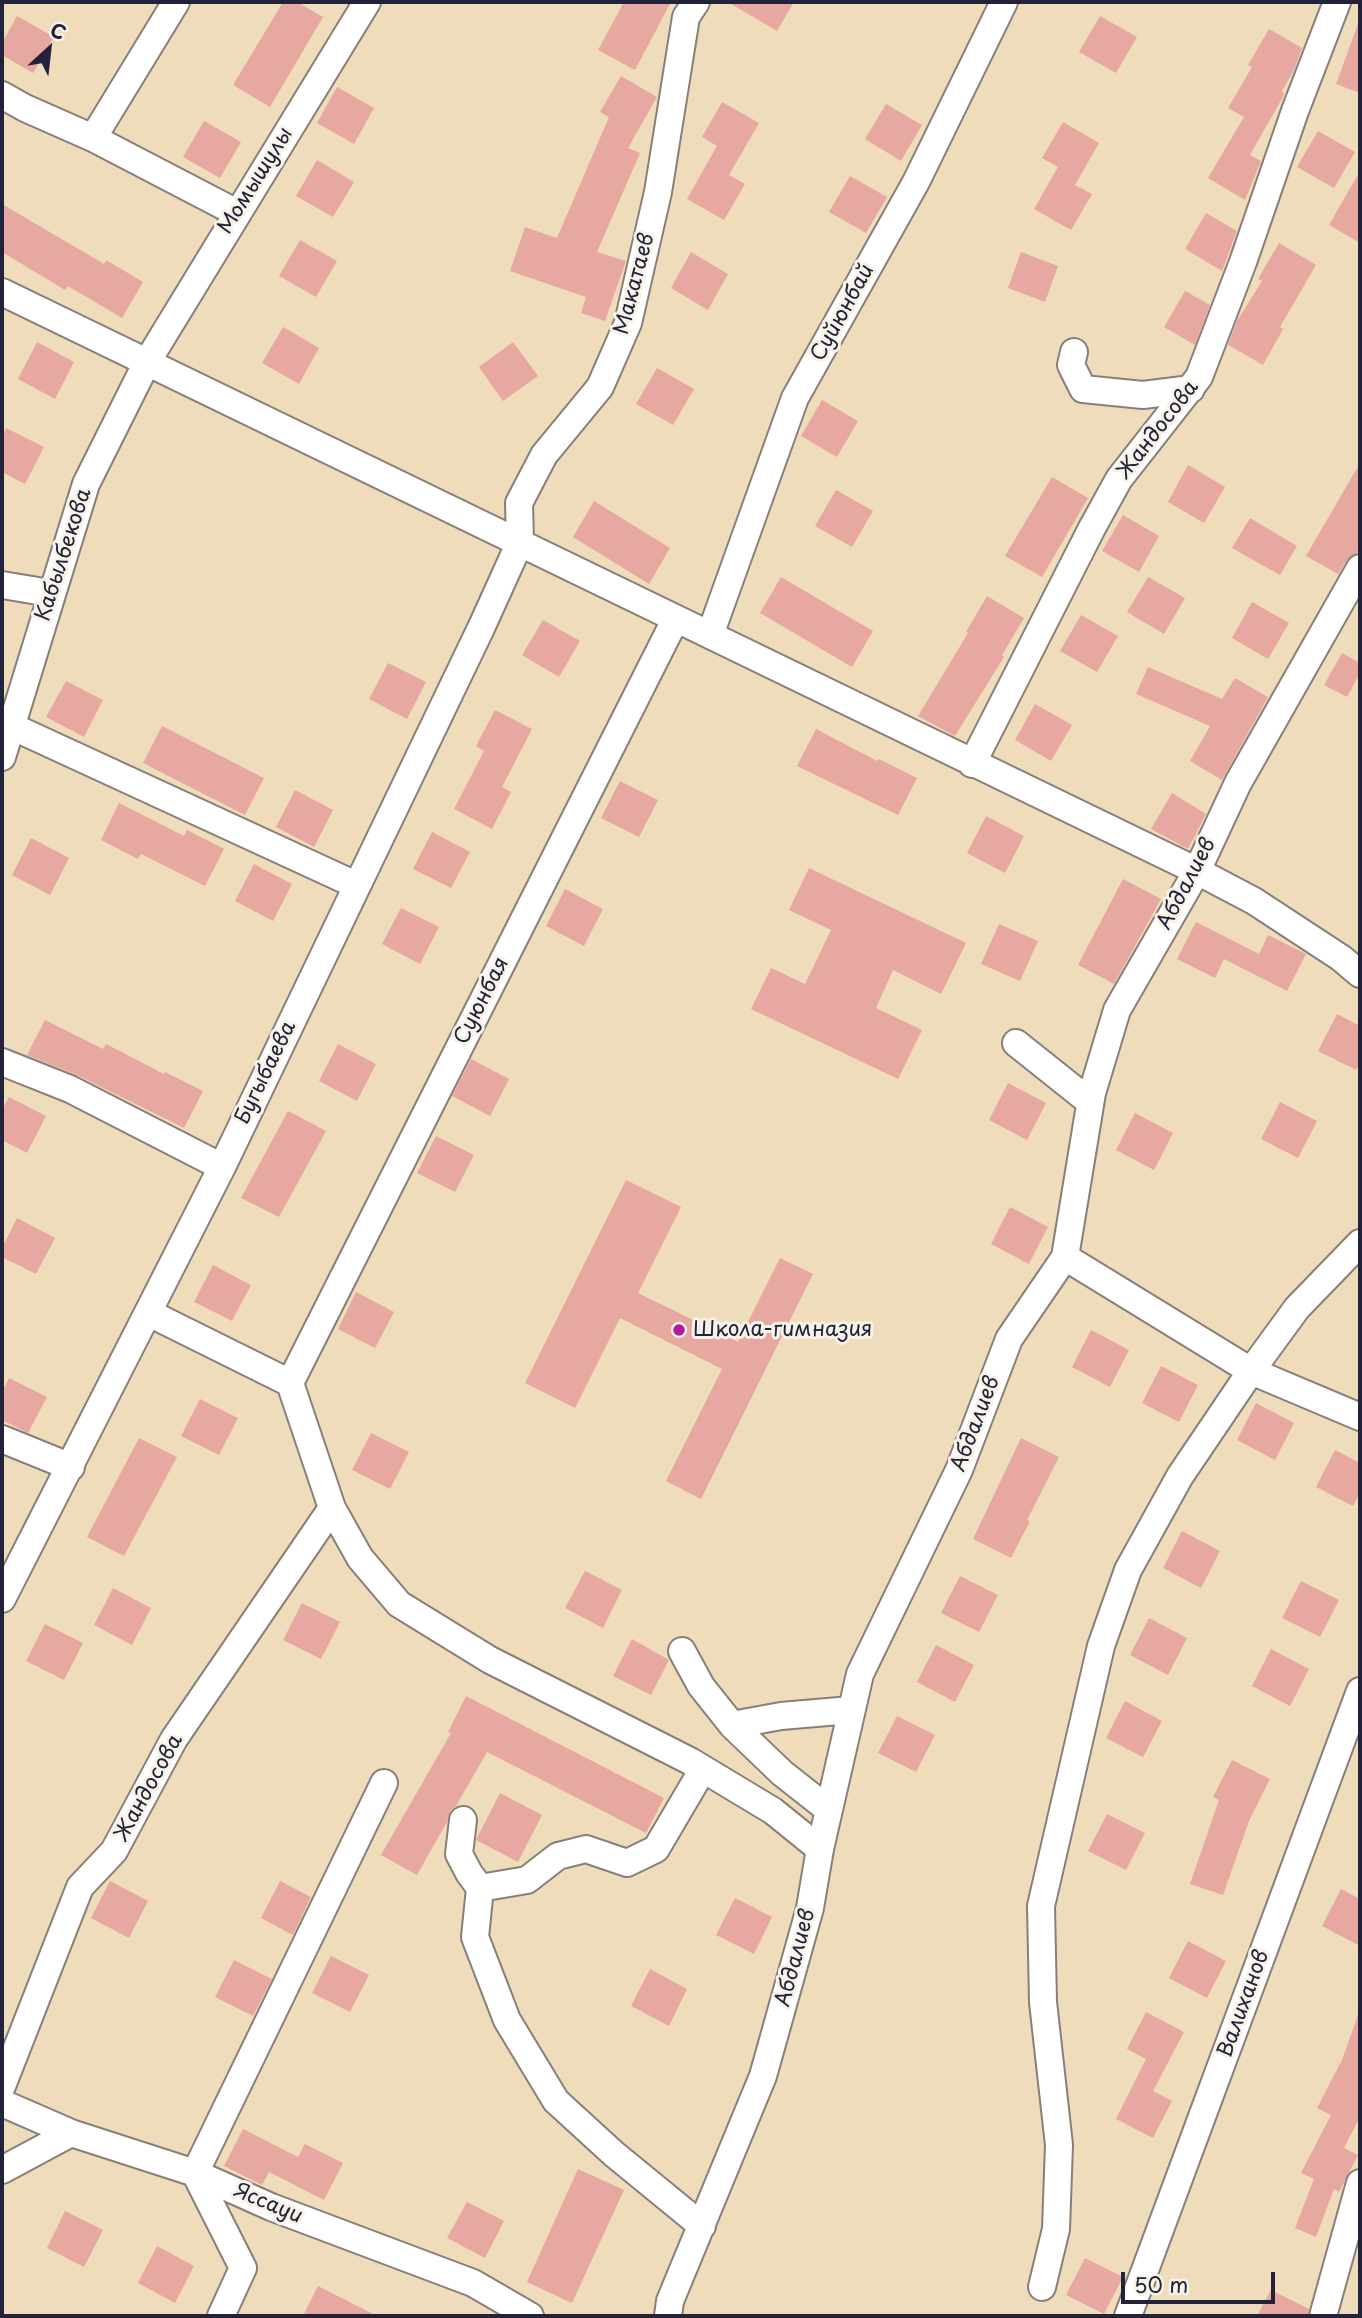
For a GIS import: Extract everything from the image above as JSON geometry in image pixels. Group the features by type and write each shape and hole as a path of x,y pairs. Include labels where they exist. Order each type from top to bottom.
{"street":[{"path":"93,138 176,2"},
{"name":"Момышулы","path":"147,362 367,2"},
{"name":"Макатаев","path":"520,542 519,503 544,455 600,387 628,323 658,192 686,17 696,2"},
{"name":"Суйюнбай","path":"710,635 795,398 916,181 1004,2"},
{"name":"Жандосова","path":"972,764 1119,479 1199,377 1337,2"},
{"path":"2,95 24,108 93,138 237,213"},
{"path":"2,292 1196,871 1254,901 1341,958 1360,974"},
{"path":"1074,352 1071,365 1083,389 1143,395 1191,389"},
{"name":"Кабылбекова","path":"2,757 50,593 86,484 147,362"},
{"name":"Бугыбаева","path":"2,1599 222,1167 520,542"},
{"name":"Абдалиев","path":"668,2316 670,2301 763,2076 810,1908 820,1849 860,1674 959,1470 1009,1339 1065,1257 1090,1102 1117,1010 1196,871 1238,783 1360,568"},
{"path":"2,585 50,593"},
{"name":"Суюнбая","path":"289,1383 675,620"},
{"path":"11,726 356,885"},
{"path":"1016,1043 1090,1102"},
{"path":"2,1062 70,1089 222,1167"},
{"path":"1042,2287 1056,2230 1059,2145 1043,2002 1041,1906 1101,1646 1129,1570 1180,1476 1297,1308 1360,1242"},
{"path":"1065,1257 1251,1371 1360,1417"},
{"path":"149,1313 289,1383 332,1508 360,1558 399,1604 490,1660 703,1769 773,1811 820,1849"},
{"path":"2,1439 71,1467"},
{"name":"Жандосова","path":"2,2085 80,1887 114,1852 174,1739 332,1508"},
{"path":"682,1651 701,1686 732,1725 782,1773 829,1810"},
{"name":"Валиханов","path":"1128,2316 1360,1691"},
{"path":"732,1725 780,1716 851,1710"},
{"path":"480,1888 527,1880 558,1856 586,1849 627,1863 656,1849 703,1769"},
{"path":"221,2316 243,2268 195,2173 384,1783"},
{"path":"463,1820 459,1854 480,1888 475,1937 507,2020 556,2101 614,2154 702,2226"},
{"name":"Яссауи","path":"2,2103 71,2133 195,2173 271,2207 473,2283 530,2316"},
{"path":"2,2170 71,2133"},
{"path":"1323,2316 1360,2183"}],"building":[{"path":"283,2 297,2 323,17 270,107 233,85"},
{"path":"624,2 671,2 635,70 598,50"},
{"path":"728,2 794,2 777,31"},
{"path":"17,16 54,37 33,73 2,55 2,43"},
{"path":"1100,16 1137,37 1116,73 1079,52"},
{"path":"1358,24 1360,25 1360,93 1336,84"},
{"path":"1269,29 1302,48 1282,91 1284,95 1250,155 1261,161 1245,200 1208,178 1244,117 1228,108 1252,67 1248,65"},
{"path":"621,76 657,97 628,148 640,153 597,252 626,261 605,321 581,313 586,297 510,271 525,227 557,238 609,117 600,112"},
{"path":"337,87 374,108 354,144 317,123"},
{"path":"722,102 759,123 729,175 745,184 724,220 687,199 717,146 702,137"},
{"path":"886,104 922,125 901,161 865,139"},
{"path":"204,121 241,142 220,178 183,157"},
{"path":"1063,122 1099,143 1075,185 1092,194 1071,230 1034,209 1058,167 1042,158"},
{"path":"1318,131 1355,152 1334,188 1297,167"},
{"path":"317,160 354,182 333,217 296,196"},
{"path":"1360,171 1360,243 1329,225"},
{"path":"850,176 887,197 866,233 829,212"},
{"path":"2,204 104,264 106,260 143,282 122,318 68,286 65,290 2,252"},
{"path":"1206,213 1237,231 1222,271 1185,249"},
{"path":"300,240 337,261 316,297 279,276"},
{"path":"1279,243 1316,265 1280,327 1283,329 1263,365 1228,345 1237,321 1262,281 1258,279"},
{"path":"691,252 728,274 708,310 671,288"},
{"path":"1021,252 1058,266 1045,302 1008,288"},
{"path":"1185,291 1210,305 1195,345 1164,327"},
{"path":"283,327 319,348 299,384 262,363"},
{"path":"37,342 74,362 55,399 18,379"},
{"path":"513,342 538,376 503,401 479,367"},
{"path":"657,368 694,389 673,425 636,404"},
{"path":"822,400 858,421 837,457 801,436"},
{"path":"6,428 44,447 25,484 2,472 2,437"},
{"path":"1360,463 1360,547 1338,574 1306,556"},
{"path":"1188,465 1225,487 1204,523 1168,502"},
{"path":"1052,477 1088,498 1042,577 1005,556"},
{"path":"836,490 873,511 852,547 815,526"},
{"path":"594,501 670,548 649,584 573,537"},
{"path":"1123,515 1159,536 1139,572 1102,551"},
{"path":"1250,518 1297,546 1280,575 1232,548"},
{"path":"781,577 873,631 852,667 760,613"},
{"path":"1148,577 1185,598 1164,634 1127,612"},
{"path":"987,596 1024,618 1002,655 1004,657 955,736 918,716"},
{"path":"1252,602 1289,623 1268,659 1232,638"},
{"path":"1081,615 1118,636 1097,672 1060,651"},
{"path":"543,620 580,641 559,677 522,655"},
{"path":"1342,653 1360,663 1360,673 1347,697 1324,685"},
{"path":"388,663 426,682 407,719 369,699"},
{"path":"1148,667 1222,699 1235,678 1268,697 1222,780 1190,761 1210,726 1136,694"},
{"path":"66,681 103,700 84,737 46,717"},
{"path":"1035,704 1072,725 1051,761 1015,740"},
{"path":"495,710 532,729 502,787 511,792 492,829 454,809 484,751 476,746"},
{"path":"162,726 264,778 245,815 143,763"},
{"path":"816,729 877,761 879,759 917,778 898,815 797,766"},
{"path":"620,781 658,800 639,837 601,818"},
{"path":"295,790 333,810 314,847 276,827"},
{"path":"1172,793 1206,814 1188,849 1151,829"},
{"path":"119,803 184,836 187,830 224,849 205,886 141,854 138,859 101,840"},
{"path":"986,816 1024,836 1005,873 967,853"},
{"path":"432,832 470,852 451,888 413,869"},
{"path":"31,838 69,858 50,895 12,875"},
{"path":"254,864 292,884 273,921 235,901"},
{"path":"809,868 966,943 941,994 893,970 876,1008 922,1030 898,1079 751,1009 771,968 805,984 831,930 789,910"},
{"path":"1123,879 1161,899 1114,984 1078,965"},
{"path":"565,889 603,909 584,946 546,926"},
{"path":"401,908 439,927 420,964 382,944"},
{"path":"1196,922 1259,954 1268,935 1306,954 1287,991 1224,959 1215,978 1177,959"},
{"path":"999,924 1038,941 1020,981 981,964"},
{"path":"1337,1014 1360,1026 1360,1062 1356,1070 1318,1051"},
{"path":"45,1020 103,1049 106,1044 203,1091 184,1128 77,1075 27,1055"},
{"path":"338,1044 376,1064 357,1101 319,1081"},
{"path":"471,1059 509,1079 490,1116 452,1096"},
{"path":"1008,1083 1046,1103 1027,1140 989,1120"},
{"path":"9,1097 46,1116 27,1153 2,1140 2,1110"},
{"path":"1280,1102 1317,1121 1298,1158 1261,1139"},
{"path":"288,1111 326,1131 279,1217 241,1198"},
{"path":"1135,1113 1173,1133 1154,1170 1116,1150"},
{"path":"436,1136 474,1155 455,1192 417,1173"},
{"name":"Школа-гимназия","path":"626,1180 681,1207 638,1293 738,1342 780,1258 813,1274 701,1499 666,1481 722,1369 620,1318 575,1408 525,1383"},
{"path":"1010,1207 1048,1227 1029,1264 991,1244"},
{"path":"17,1218 55,1238 36,1274 2,1257 2,1248"},
{"path":"213,1265 251,1285 232,1321 194,1302"},
{"path":"356,1292 394,1312 375,1348 338,1329"},
{"path":"1091,1330 1129,1350 1110,1387 1072,1367"},
{"path":"1161,1366 1198,1385 1179,1422 1142,1403"},
{"path":"9,1378 47,1397 28,1433 2,1420 2,1392"},
{"path":"200,1399 238,1418 219,1455 181,1436"},
{"path":"1256,1403 1294,1423 1275,1460 1237,1440"},
{"path":"371,1433 409,1452 390,1489 352,1470"},
{"path":"139,1438 177,1457 124,1556 87,1537"},
{"path":"1021,1438 1059,1457 1011,1558 973,1539"},
{"path":"1335,1450 1360,1463 1360,1493 1353,1506 1316,1487"},
{"path":"1182,1531 1220,1551 1201,1588 1163,1568"},
{"path":"585,1571 622,1590 603,1628 565,1608"},
{"path":"960,1576 998,1595 979,1632 941,1613"},
{"path":"1301,1581 1339,1600 1320,1637 1282,1618"},
{"path":"113,1588 151,1608 132,1645 94,1625"},
{"path":"302,1603 340,1622 321,1659 283,1640"},
{"path":"1149,1618 1187,1638 1168,1675 1130,1655"},
{"path":"45,1624 83,1643 64,1680 26,1661"},
{"path":"632,1639 669,1660 651,1695 613,1676"},
{"path":"936,1645 974,1665 955,1702 917,1682"},
{"path":"1271,1649 1309,1669 1290,1706 1252,1686"},
{"path":"466,1696 664,1798 646,1833 487,1752 456,1806 450,1811 447,1822 417,1875 381,1855 451,1733 448,1732"},
{"path":"1125,1701 1162,1721 1143,1757 1106,1738"},
{"path":"897,1716 935,1735 916,1772 878,1753"},
{"path":"1232,1760 1270,1779 1249,1821 1223,1895 1190,1884 1219,1800 1213,1797"},
{"path":"500,1793 542,1815 518,1862 476,1840"},
{"path":"1107,1814 1145,1833 1126,1870 1088,1851"},
{"path":"110,1881 148,1901 129,1938 91,1918"},
{"path":"280,1881 311,1897 293,1935 261,1918"},
{"path":"1341,1889 1360,1899 1360,1946 1322,1926"},
{"path":"735,1898 772,1917 754,1954 716,1935"},
{"path":"1188,1941 1226,1961 1207,1998 1169,1978"},
{"path":"331,1956 369,1975 350,2012 312,1993"},
{"path":"234,1960 272,1979 253,2016 215,1997"},
{"path":"650,1969 687,1989 669,2026 631,2006"},
{"path":"1146,2012 1184,2032 1153,2091 1172,2101 1153,2138 1116,2119 1146,2059 1127,2049"},
{"path":"1358,2015 1360,2117 1344,2148 1358,2155 1339,2192 1334,2189 1316,2237 1295,2228 1314,2179 1301,2173 1331,2115 1317,2108 1342,2060"},
{"path":"243,2129 298,2157 305,2144 343,2163 324,2200 269,2172 262,2185 224,2166"},
{"path":"578,2169 624,2190 572,2303 527,2282"},
{"path":"467,2202 504,2221 485,2258 447,2238"},
{"path":"65,2211 103,2230 84,2267 47,2248"},
{"path":"157,2246 194,2266 175,2303 138,2283"},
{"path":"1085,2258 1123,2277 1104,2314 1066,2295"},
{"path":"318,2286 377,2316 303,2316"},
{"path":"1271,2290 1309,2309 1308,2316 1257,2316"}],"place":[{"name":"Школа-гимназия","path":"679,1330"}]}
